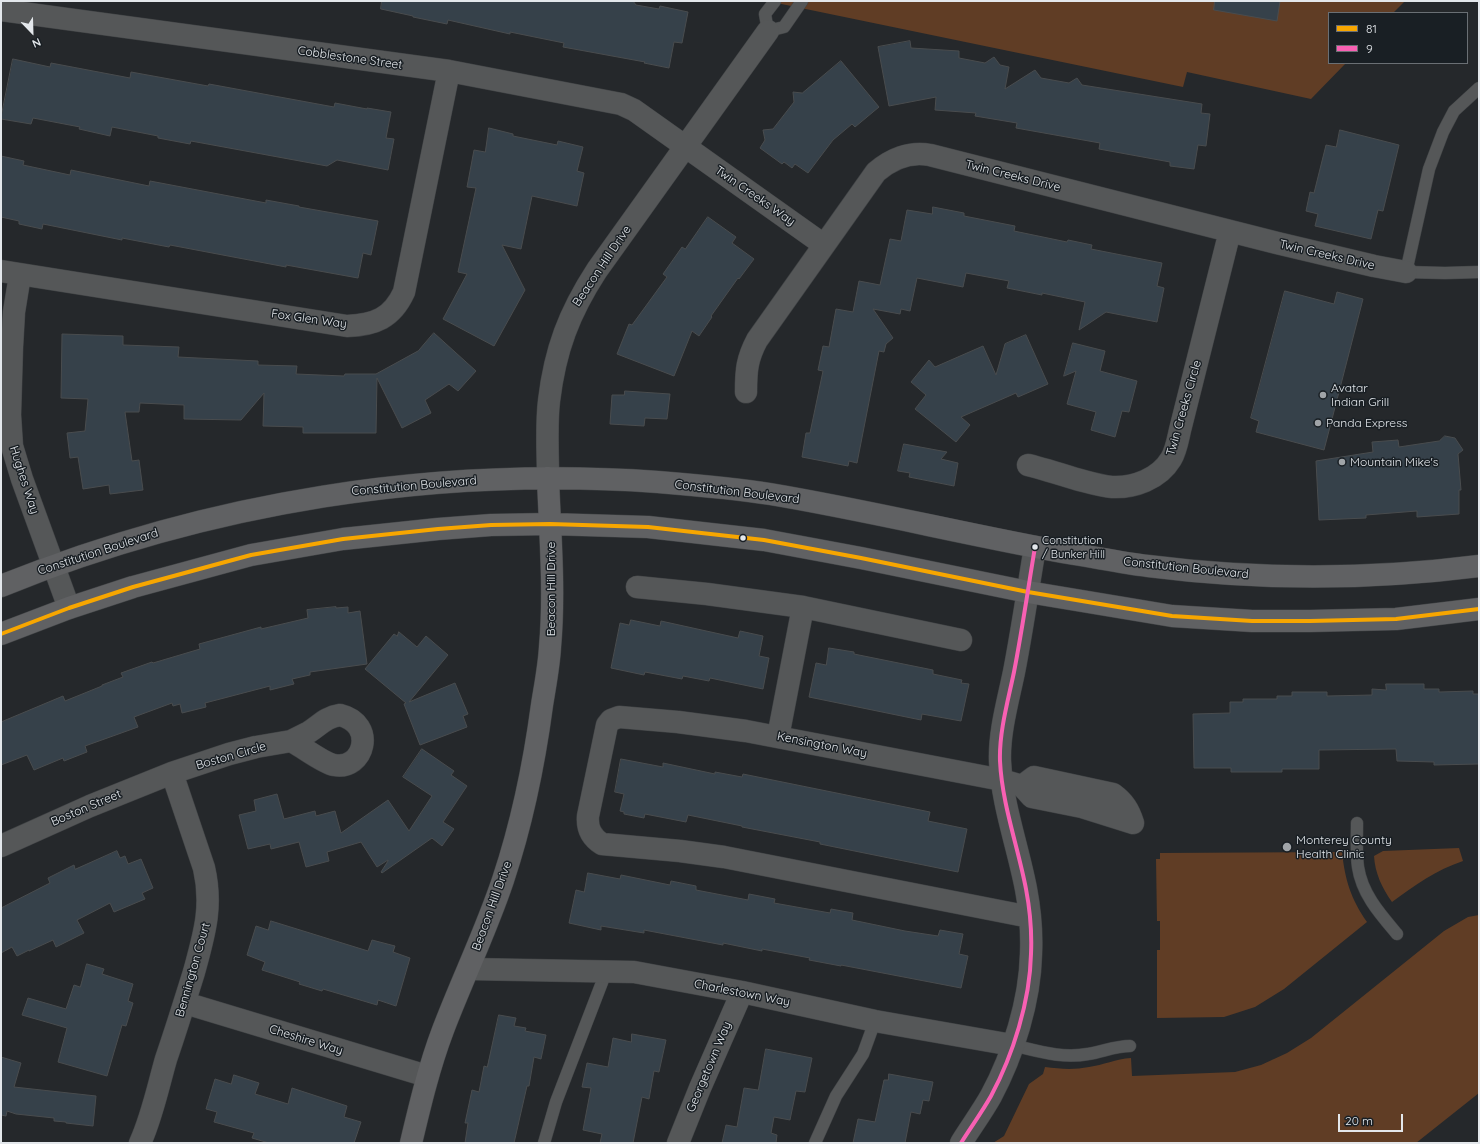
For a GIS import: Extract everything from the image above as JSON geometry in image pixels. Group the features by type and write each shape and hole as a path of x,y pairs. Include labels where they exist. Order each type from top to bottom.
{"main road":[{"name":"Beacon Hill Drive","path":"411,1143 427,1076 443,1031 505,874 522,816 532,771 550,647 552,546 548,478"},
{"name":"Constitution Boulevard","path":"1,586 53,565 126,541 273,505 361,490 444,482 548,478 615,479 690,485 768,494 1035,547 1146,566 1299,578 1374,576 1479,566"},
{"path":"1,634 69,608 132,587 251,555 343,539 438,529 492,525 550,524 648,527 764,540 1028,592 1172,616 1252,621 1310,622 1396,619 1479,609"}],"street":[{"name":"Cobblestone Street","path":"1,10 449,71 621,104 634,110 686,146"},
{"name":"Beacon Hill Drive","path":"548,478 548,402 553,372 562,337 572,311 597,270 768,31"},
{"name":"Fox Glen Way","path":"10,273 347,326 361,326 384,318 399,301 404,292 449,71"},
{"name":"Twin Creeks Way","path":"686,146 824,245"},
{"name":"Twin Creeks Drive","path":"746,392 746,367 750,353 757,340 876,172 894,160 916,154 930,155 1230,231 1374,266 1406,272"},
{"name":"Twin Creeks Circle","path":"1028,465 1087,482 1111,487 1139,483 1155,475 1167,464 1174,452 1180,430 1230,231"},
{"name":"Hughes Way","path":"10,273 14,312 10,415 11,432 16,461 69,608"},
{"path":"961,1143 991,1096 1012,1045 1025,1002 1030,974 1032,954 1030,917 1012,783 1000,762 1002,735 1035,547"},
{"path":"637,587 707,594 803,607 961,640"},
{"path":"778,737 803,607"},
{"name":"Kensington Way","path":"1012,783 778,737 714,726 619,717 611,720 607,725 588,816 588,823 592,836 602,844 680,851 724,857 1030,917"},
{"name":"Boston Circle","path":"172,773 229,754 256,747 291,741"},
{"name":"Boston Street","path":"1,846 90,806 172,773"},
{"name":"Bennington Court","path":"140,1143 185,1003 207,922 209,893 207,881 199,850 172,773"},
{"name":"Charlestown Way","path":"469,968 634,972 742,992 875,1021 1012,1045"},
{"name":"Georgetown Way","path":"678,1143 694,1101 742,992"},
{"name":"Cheshire Way","path":"185,1003 427,1076"}],"lane":[{"path":"775,1 765,14 768,31 784,27 802,1"},
{"path":"1479,88 1454,111 1443,132 1429,169 1406,272 1445,274 1479,272"},
{"path":"1357,823 1358,867 1363,885 1372,903 1397,934"},
{"path":"544,1143 556,1102 606,972"},
{"path":"815,1143 836,1096 863,1054 875,1021"},
{"path":"1012,1045 1061,1056 1089,1054 1117,1046 1130,1046"}],"shaded area":[{"path":"767,1 1405,1 1394,12 1328,12 1328,64 1345,64 1311,99 1187,72 1183,87"},
{"path":"1459,848 1463,861 1435,873 1392,902 1380,880 1374,856 1383,851"},
{"path":"1342,852 1345,872 1350,889 1361,914 1367,922 1284,989 1255,1007 1224,1017 1157,1018 1157,950 1160,950 1160,921 1157,921 1156,859 1160,859 1160,853"},
{"path":"1479,915 1479,1093 1416,1143 993,1143 1004,1136 1029,1084 1043,1074 1045,1067 1078,1069 1131,1058 1132,1076 1235,1072 1261,1065 1287,1053 1311,1038 1444,931 1468,917"}],"building":[{"path":"382,1 633,1 636,5 659,9 660,6 688,12 682,43 674,42 669,68 644,63 645,62 563,47 564,43 510,32 510,34 448,20 447,24 413,17 381,9"},
{"path":"1215,1 1280,1 1277,21 1214,10"},
{"path":"910,41 911,48 959,51 959,58 985,63 994,57 1000,65 1009,67 1005,89 1035,70 1041,78 1069,83 1077,78 1082,85 1202,104 1201,113 1210,114 1206,146 1198,145 1194,169 1170,166 1170,162 1099,149 1100,143 1016,128 1017,123 975,116 976,113 935,110 936,97 889,106 878,47"},
{"path":"13,59 50,67 51,63 130,78 131,72 208,86 209,84 334,107 335,103 391,112 386,138 394,139 388,170 337,160 327,166 191,141 190,144 112,127 110,136 79,129 80,127 33,118 31,124 1,119"},
{"path":"841,61 879,107 855,127 852,124 833,140 808,173 795,164 792,168 784,162 782,164 760,148 765,140 763,130 773,129 794,102 793,92 802,93"},
{"path":"489,128 513,134 513,136 557,145 558,141 583,147 577,171 584,173 577,206 532,196 521,249 502,245 525,290 494,346 443,319 467,274 458,272 476,188 467,187 474,150 485,152"},
{"path":"1340,130 1399,145 1383,211 1378,210 1371,239 1315,226 1318,214 1306,211 1310,192 1314,193 1326,145 1336,147"},
{"path":"1,156 24,161 23,165 70,175 71,170 149,186 150,181 266,203 266,200 378,221 371,255 363,253 358,278 286,265 286,267 170,245 169,247 122,238 122,240 43,224 42,229 19,224 19,221 1,217"},
{"path":"933,207 964,213 964,216 1015,226 1014,231 1067,242 1068,240 1092,245 1091,249 1162,263 1157,286 1164,288 1157,322 1106,312 1079,330 1085,302 1042,293 1042,295 1007,288 1009,281 966,273 963,287 917,278 910,311 901,309 900,314 873,309 893,338 886,344 884,352 879,351 857,463 849,461 848,466 802,457 806,433 810,433 823,371 818,370 823,346 829,347 836,309 853,312 859,281 880,285 890,239 901,241 907,210 932,214"},
{"path":"708,217 736,237 732,243 754,259 739,279 738,278 711,316 712,317 699,336 692,331 674,376 617,354 629,324 632,325 667,277 663,274 682,247 685,249"},
{"path":"1285,291 1334,304 1337,292 1363,299 1324,450 1256,432 1259,421 1251,418"},
{"path":"434,333 476,371 458,391 449,384 425,400 431,413 402,428 377,378 376,433 303,433 303,427 263,426 264,393 241,420 184,419 184,405 140,403 139,412 125,412 132,461 139,460 143,490 110,494 109,485 83,489 78,457 70,458 67,433 85,431 88,399 61,398 62,334 123,336 123,345 179,347 178,357 258,361 258,365 297,366 296,374 344,376 345,374 376,374 418,351"},
{"path":"1026,335 1048,384 1018,397 1016,393 961,417 970,425 956,442 915,409 926,395 911,382 929,360 935,367 983,346 996,375 1005,344"},
{"path":"1073,343 1105,351 1100,371 1137,381 1129,412 1122,411 1115,437 1091,430 1096,412 1067,404 1076,371 1064,376"},
{"path":"625,391 670,394 667,419 645,418 644,426 610,424 612,395 624,395"},
{"path":"1445,436 1455,438 1463,450 1458,454 1461,490 1459,490 1459,514 1417,517 1417,511 1366,515 1366,518 1319,520 1316,461 1373,452 1372,442 1398,440 1399,447 1439,441"},
{"path":"904,444 947,452 941,459 958,463 954,486 909,477 910,473 898,471"},
{"path":"348,607 348,613 360,611 367,664 310,672 310,675 292,679 294,684 270,690 270,686 205,703 206,707 182,713 180,704 173,706 172,703 134,717 138,727 85,746 87,752 64,761 63,758 34,770 27,755 1,765 1,722 63,696 65,701 102,686 123,677 121,673 152,662 153,663 200,649 199,644 261,627 261,629 308,618 307,610"},
{"path":"631,620 660,626 661,621 738,638 740,631 763,636 759,656 769,658 763,689 710,678 709,681 683,676 682,679 645,672 644,675 611,668 620,623 629,625"},
{"path":"399,632 417,647 426,636 448,655 409,702 455,683 468,714 463,716 467,727 420,745 404,704 406,703 365,669 394,634 397,636"},
{"path":"829,648 854,652 854,654 933,670 933,674 962,680 961,683 969,684 961,721 922,714 921,720 809,697 816,663 826,665"},
{"path":"1386,684 1424,684 1424,689 1439,689 1439,692 1473,691 1473,694 1479,694 1479,764 1434,765 1434,762 1397,761 1396,749 1319,750 1319,769 1282,769 1282,772 1231,772 1231,768 1194,768 1193,714 1230,713 1230,702 1243,702 1243,699 1277,699 1277,696 1292,696 1292,692 1327,692 1327,696 1372,695 1372,689 1386,690"},
{"path":"422,749 454,771 451,775 467,786 443,822 454,829 442,846 432,838 382,873 381,872 388,860 377,867 361,842 327,852 329,861 306,867 299,842 271,849 270,844 248,849 239,815 256,811 254,800 277,794 284,819 315,811 316,816 335,811 341,833 388,800 409,831 432,796 403,777"},
{"path":"621,759 663,767 663,763 715,774 715,772 742,777 743,774 930,812 928,821 967,829 958,872 688,815 686,822 645,814 644,818 624,814 624,812 620,811 624,794 615,792"},
{"path":"117,851 120,858 125,856 128,864 141,859 153,888 142,893 145,899 114,912 110,903 77,920 84,933 56,947 53,940 17,956 12,947 1,953 1,908 50,883 48,878 74,865 75,869"},
{"path":"588,873 620,879 621,875 670,885 671,881 696,886 696,890 748,900 749,894 775,899 774,903 830,913 831,909 853,913 852,920 905,931 938,936 940,930 963,934 959,954 968,956 961,988 809,960 810,958 762,949 762,951 723,943 723,945 644,930 644,933 601,926 601,930 569,923 576,890 584,892"},
{"path":"271,921 368,951 372,940 395,946 393,952 410,958 396,1006 378,1000 377,1005 323,989 322,991 299,984 300,982 262,970 265,962 247,955 256,926 268,930"},
{"path":"87,964 104,969 102,974 133,984 128,1001 133,1003 126,1026 122,1025 107,1076 58,1062 67,1028 22,1015 28,998 66,1009 74,985 80,987"},
{"path":"499,1015 516,1018 514,1026 526,1028 525,1031 546,1035 541,1059 534,1057 529,1086 527,1086 514,1143 465,1143 468,1123 465,1123 472,1090 479,1092 484,1066 487,1067"},
{"path":"632,1034 666,1040 659,1072 654,1071 649,1099 642,1097 633,1143 600,1143 602,1134 583,1130 591,1088 582,1087 587,1063 608,1067 613,1038 631,1042"},
{"path":"766,1049 812,1058 805,1092 796,1091 790,1120 774,1117 771,1133 777,1135 776,1143 722,1143 726,1125 737,1127 744,1088 758,1090"},
{"path":"1,1057 21,1063 14,1087 96,1096 93,1126 54,1121 54,1118 16,1114 7,1111 6,1116 1,1115"},
{"path":"889,1074 933,1082 929,1101 923,1100 920,1114 911,1112 905,1143 853,1143 858,1119 875,1122 884,1080 888,1080"},
{"path":"234,1075 259,1083 255,1094 288,1104 292,1088 347,1106 344,1117 361,1122 354,1143 269,1143 252,1138 254,1133 214,1122 217,1112 206,1109 215,1079 231,1084"}],"transit line":[{"name":"81","path":"1,634 69,608 133,587 251,555 343,539 438,529 491,525 550,524 648,527 764,540 1028,592 1172,616 1252,621 1310,621 1396,619 1479,609"},
{"name":"9","path":"961,1143 991,1096 1006,1063 1024,1009 1030,972 1031,938 1029,905 1001,777 1000,750 1004,716 1017,657 1035,547"}],"place":[{"name":"Avatar Indian Grill","path":"1323,395"},
{"name":"Panda Express","path":"1318,423"},
{"name":"Mountain Mike's","path":"1342,462"},
{"name":"Constitution / Bunker Hill","path":"1035,547"},
{"name":"Monterey County Health Clinic","path":"1287,847"}]}
